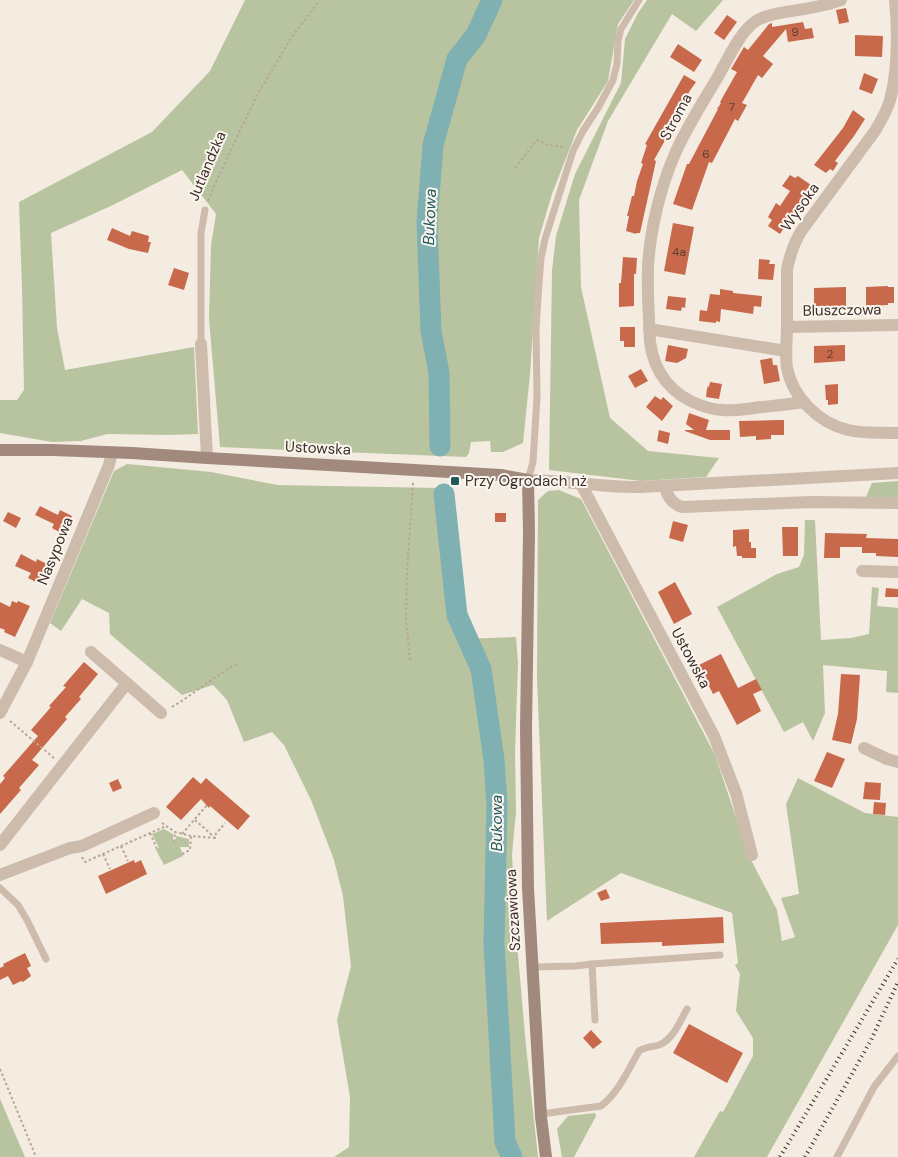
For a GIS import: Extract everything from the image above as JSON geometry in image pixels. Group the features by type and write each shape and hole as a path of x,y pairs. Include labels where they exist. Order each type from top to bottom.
{"street":[{"name":"Stroma","path":"804,402 721,410 703,406 689,400 674,390 659,372 651,351 648,288 650,252 664,183 672,162 681,142 747,29 766,16 824,6 841,0"},
{"name":"Wysoka","path":"895,0 896,45 890,101 875,131 795,241 787,269 786,351 787,367 791,381 804,402 821,418 847,430 898,433"},
{"name":"Bluszczowa","path":"787,327 898,326"},
{"path":"649,329 786,351"},
{"name":"Jutlandzka","path":"201,344 208,458"},
{"name":"Ustowska","path":"0,441 53,450"},
{"name":"Ustowska","path":"0,450 112,452 491,474 528,480 632,488 898,473"},
{"name":"Nasypowa","path":"0,713 27,662 112,452"},
{"name":"Szczawiowa","path":"528,480 526,816 528,888 541,1114 546,1157"},
{"name":"Ustowska","path":"581,484 714,736 736,793 752,855"},
{"path":"665,486 671,500 682,507 811,502 898,503"},
{"path":"862,571 898,572"},
{"path":"0,650 27,662"},
{"path":"91,652 162,713"},
{"path":"0,845 127,683"},
{"path":"864,748 898,762"},
{"path":"0,875 70,848 82,846 153,814"}],"lane":[{"path":"528,480 534,453 537,397 536,329 541,258 545,239 575,148 613,80 621,29 639,0"},
{"name":"Jutlandzka","path":"201,344 201,233 205,210"},
{"path":"0,888 18,905 46,959"},
{"path":"533,967 575,966 720,955"},
{"path":"592,964 596,1020"},
{"path":"541,1114 601,1106 608,1101 616,1091 639,1051 660,1044 669,1038 687,1009"},
{"path":"837,1157 874,1087 898,1056"}],"path":[{"name":"Jutlandzka","path":"205,210 215,184 256,97 295,33 320,0"},
{"path":"515,168 538,140 548,144 575,148"},
{"path":"410,660 406,619 413,487"},
{"path":"162,713 185,699 220,673 238,663"},
{"path":"11,722 54,758"},
{"path":"182,834 208,804"},
{"path":"153,814 175,832 191,836 215,838"},
{"path":"195,820 215,838"},
{"path":"215,838 215,835 225,823"},
{"path":"75,847 85,862 166,826"},
{"path":"174,842 175,832"},
{"path":"150,833 157,849"},
{"path":"182,854 190,850 191,836"},
{"path":"121,846 128,860"},
{"path":"103,854 110,869"},
{"path":"0,1069 36,1157"}],"green space":[{"path":"245,0 634,0 618,24 608,81 577,130 552,194 539,238 530,374 523,443 503,452 491,452 490,441 471,442 469,453 466,457 220,447 209,319 211,245 216,214 182,170 113,205 51,233 57,328 65,370 194,347 198,434 107,434 81,441 52,442 0,433 0,400 17,400 24,390 19,202 152,132 210,71"},
{"path":"647,0 723,0 696,31 672,14 608,121 579,200 581,287 610,418 648,451 719,458 706,477 641,481 549,470 552,271 556,236 575,174 621,83 625,39"},
{"path":"127,464 211,472 277,485 440,488 454,616 462,639 516,637 518,663 515,751 516,812 512,854 516,932 538,1157 334,1157 349,1147 350,1097 337,1020 351,966 343,896 334,860 311,800 284,745 272,732 244,742 227,700 213,685 182,695 110,634 109,613 82,599 61,631 50,623 114,471"},
{"path":"898,481 898,498 866,497 872,483"},
{"path":"559,490 581,499 715,755 749,856 777,910 782,941 795,937 781,898 799,894 786,804 798,778 865,813 898,817 898,925 767,1157 694,1157 720,1111 723,1112 753,1056 753,1038 736,1011 740,974 735,965 738,963 732,913 621,873 547,921 537,679 538,500 548,491"},
{"path":"805,520 815,520 821,640 851,638 869,634 872,587 879,588 877,606 898,608 898,693 886,692 887,671 823,665 825,713 813,741 803,722 784,732 717,607 777,574 799,567 804,555"},
{"path":"164,829 173,834 173,842 175,842 176,836 189,839 189,847 180,847 183,856 164,865 156,850 159,848 152,834"},
{"path":"0,1099 25,1157 0,1157"},
{"path":"595,1113 596,1116 574,1157 562,1157 557,1129 568,1116"}],"building":[{"path":"846,8 849,22 839,24 836,10"},
{"path":"727,15 737,22 724,40 714,33"},
{"path":"803,22 805,29 812,28 814,38 788,42 786,29 763,56 773,64 762,78 758,75 742,103 747,105 738,121 735,119 712,163 709,162 692,210 673,204 687,164 689,164 737,72 731,69 744,47 748,50 769,24 772,23 772,27"},
{"path":"855,35 883,36 882,57 855,56"},
{"path":"678,44 702,60 694,72 670,57"},
{"path":"864,73 878,79 872,94 859,89"},
{"path":"684,75 696,82 654,160 656,161 640,233 636,234 626,231 629,216 627,216 632,196 634,196 643,164 641,163 647,145 645,144"},
{"path":"853,110 865,119 835,161 838,163 833,171 830,169 826,173 814,165 843,128"},
{"path":"790,175 795,178 798,176 814,187 807,197 805,195 780,234 768,226 772,220 768,217 776,203 780,206 790,191 782,186"},
{"path":"673,223 694,227 685,275 664,271"},
{"path":"112,228 130,236 132,231 149,236 148,242 151,242 148,253 129,249 107,240"},
{"path":"623,257 637,258 636,274 634,274 634,306 619,307 619,283 621,283"},
{"path":"759,259 770,260 769,264 775,264 773,280 758,279"},
{"path":"174,268 189,273 184,290 168,285"},
{"path":"846,287 846,306 814,306 814,288"},
{"path":"866,287 894,287 894,303 866,306"},
{"path":"720,289 733,291 733,293 762,296 761,307 754,306 753,314 721,309 720,322 699,321 700,310 707,311 710,294 720,295"},
{"path":"668,296 686,298 685,308 682,307 681,311 666,309"},
{"path":"620,327 635,327 635,347 624,347 624,341 620,341"},
{"path":"668,345 688,349 686,358 677,363 665,361"},
{"path":"845,345 845,361 814,363 814,346"},
{"path":"772,358 773,365 777,365 780,381 764,384 760,360"},
{"path":"641,369 648,381 635,388 628,376"},
{"path":"710,382 722,384 719,399 706,397"},
{"path":"838,384 838,404 828,405 825,385"},
{"path":"655,396 661,400 663,397 673,406 662,421 646,407"},
{"path":"689,413 709,420 706,430 730,430 730,440 710,440 685,431 694,430 686,424"},
{"path":"784,420 784,435 771,435 771,439 756,440 756,436 740,437 739,421"},
{"path":"659,430 670,433 668,444 657,441"},
{"path":"40,506 58,515 60,510 72,516 63,534 52,528 54,524 35,515"},
{"path":"8,512 21,518 16,528 3,521"},
{"path":"495,513 506,513 506,522 495,522"},
{"path":"673,521 688,525 683,542 669,538"},
{"path":"782,527 798,527 798,556 783,556"},
{"path":"749,529 749,542 751,542 751,548 756,548 756,558 742,558 742,556 737,556 736,546 733,547 733,530"},
{"path":"825,533 867,534 866,538 898,539 898,557 876,556 876,553 862,553 862,547 840,547 840,558 824,558"},
{"path":"21,554 36,562 37,559 49,565 40,584 28,578 31,573 15,566"},
{"path":"675,582 692,614 674,624 658,592"},
{"path":"886,588 898,589 898,597 885,597"},
{"path":"12,601 17,603 18,601 30,606 15,637 0,628 0,602 10,607"},
{"path":"721,654 738,688 756,679 762,690 753,694 761,711 737,725 719,691 713,694 708,684 706,685 697,666"},
{"path":"84,662 98,674 79,697 81,699 65,717 67,719 32,760 39,765 0,814 0,784 5,778 3,776 38,736 31,730 66,687 63,686"},
{"path":"841,674 860,675 857,719 851,744 832,740 838,714"},
{"path":"827,752 845,759 832,788 814,781"},
{"path":"193,777 201,784 206,778 250,816 238,830 210,806 209,808 201,799 181,820 166,807"},
{"path":"118,779 122,788 113,792 109,783"},
{"path":"865,782 881,783 880,800 863,799"},
{"path":"874,802 886,803 885,815 873,814"},
{"path":"134,860 135,863 141,860 147,874 106,894 98,876"},
{"path":"606,889 610,898 601,901 597,893"},
{"path":"723,917 724,943 662,946 662,942 601,944 600,923"},
{"path":"25,953 31,966 27,968 31,976 23,982 21,981 13,985 8,976 0,980 0,968 4,966 3,964"},
{"path":"689,1024 743,1053 727,1083 673,1053"},
{"path":"591,1030 602,1042 593,1049 583,1038"}],"waterway":[{"name":"Bukowa","path":"440,446 439,373 431,331 427,222 433,145 457,59 476,35 492,0"},
{"name":"Bukowa","path":"444,494 457,615 481,669 494,760 497,803 494,944 505,1142 512,1157"}],"railway":[{"path":"780,1157 898,959"},
{"path":"805,1157 871,1040 898,982"}],"place":[{"name":"Przy Ogrodach nż","path":"455,481"}]}
